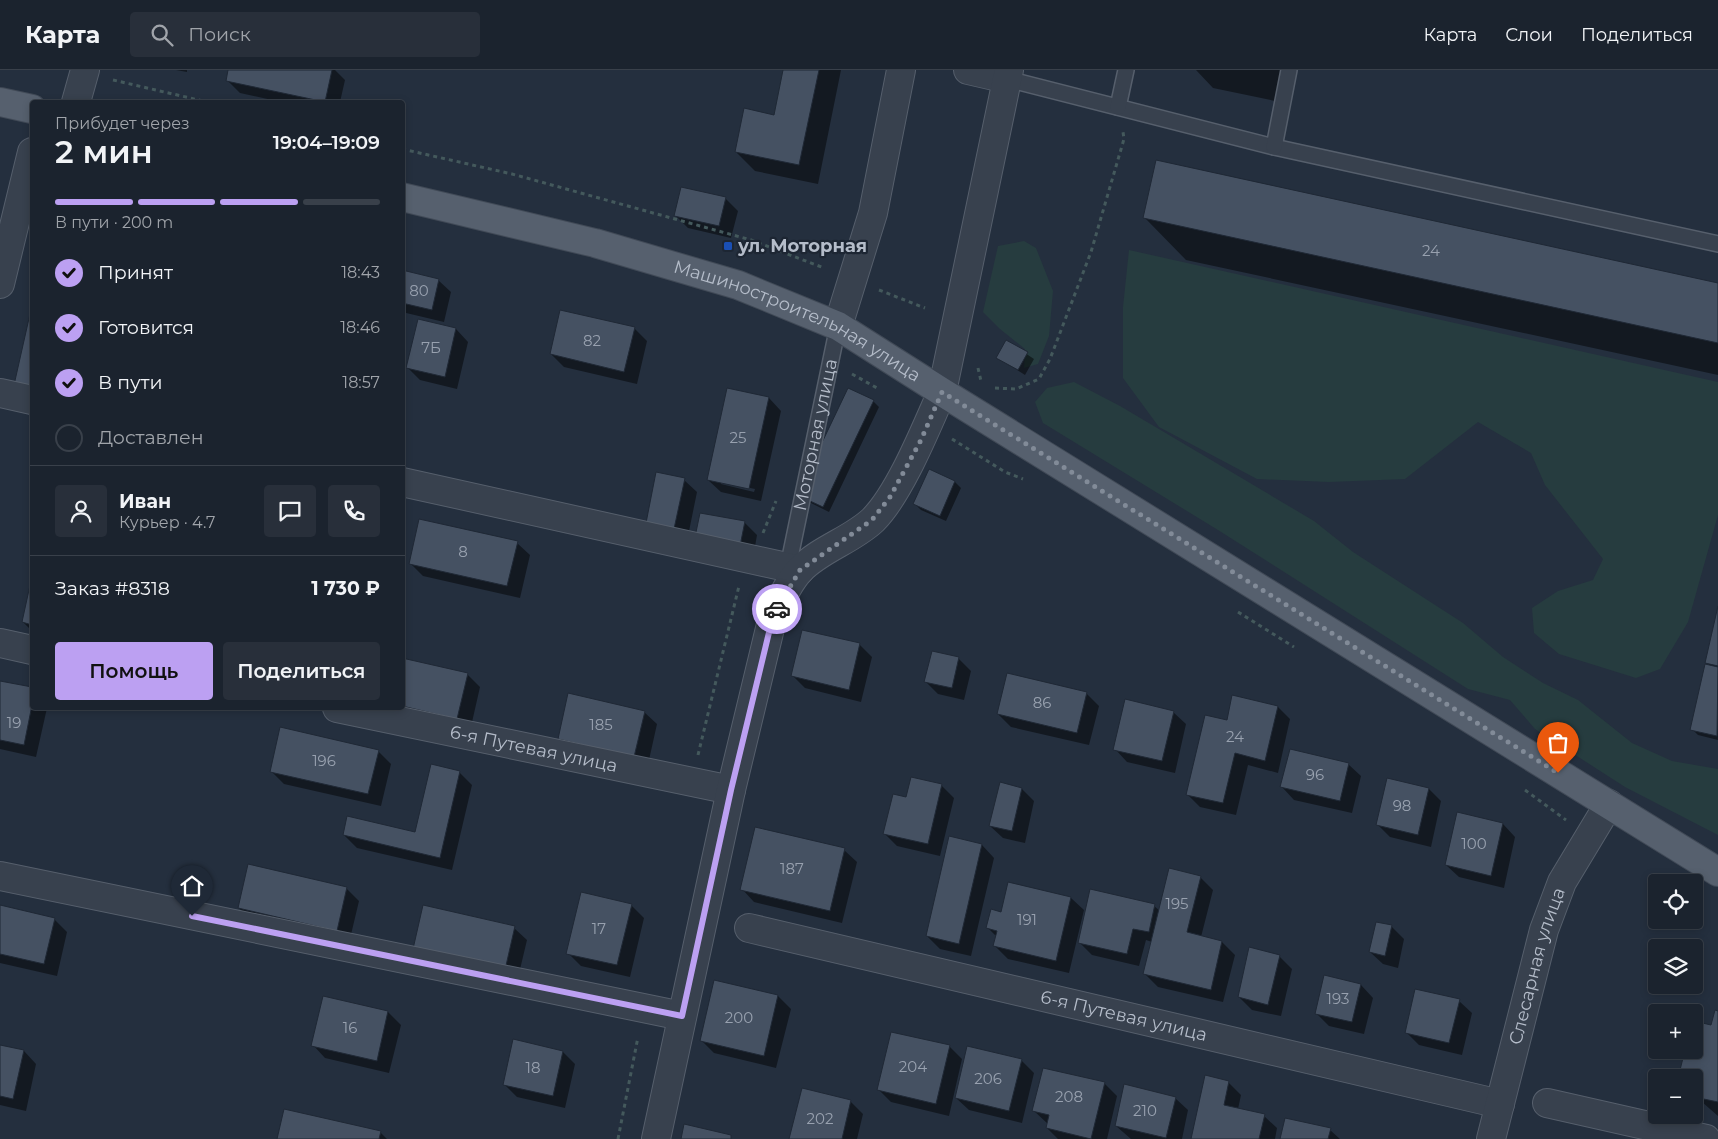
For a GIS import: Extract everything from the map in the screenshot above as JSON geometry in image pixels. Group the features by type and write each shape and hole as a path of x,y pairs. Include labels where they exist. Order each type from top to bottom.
{"main road":[{"path":"0,102 30,109"},
{"name":"Машиностроительная улица","path":"405,198 595,244 738,285 838,326 1718,872"}],"street":[{"name":"Моторная улица","path":"838,326 873,213 901,70"},
{"path":"405,483 794,568 872,520 890,497 921,440 942,392 1008,74 968,70"},
{"path":"77,100 84,72"},
{"path":"0,284 30,160"},
{"path":"0,393 30,400"},
{"name":"Моторная улица","path":"656,1139 731,790 772,620 794,568"},
{"path":"0,643 30,650"},
{"name":"6-я Путевая улица","path":"347,710 731,790"},
{"name":"Слесарная улица","path":"1491,1139 1544,930 1562,882 1608,804"},
{"path":"0,876 682,1016"},
{"name":"6-я Путевая улица","path":"749,928 1500,1104"},
{"path":"1547,1103 1706,1139"}],"lane":[{"path":"1118,107 1126,70"},
{"path":"1274,147 1289,70"},
{"path":"1008,74 1118,107 1274,147 1718,244"},
{"name":"Моторная улица","path":"794,568 838,326"}],"path":[{"path":"84,72 199,100"},
{"path":"990,386 997,389 1016,389 1038,380 1050,359 1091,252 1124,139 1118,107"},
{"path":"405,149 512,174 751,240 925,308"},
{"path":"978,364 982,384"}],"green space":[{"path":"1024,241 1036,248 1053,291 1049,336 1038,364 1024,368 1025,349 1000,329 983,312 998,246"},
{"path":"1129,250 1718,382 1718,515 1688,622 1660,669 1636,678 1559,654 1534,633 1532,608 1558,591 1593,580 1603,559 1545,485 1531,453 1478,422 1405,479 1329,482 1257,479 1159,427 1123,378 1123,307"},
{"path":"1074,382 1120,406 1314,521 1353,552 1463,623 1503,657 1543,683 1578,700 1632,743 1672,761 1718,769 1718,835 1625,787 1535,729 1510,700 1468,689 1218,530 1043,423 1035,402 1047,388"}],"building":[{"path":"228,70 332,70 325,100 316,100 226,81"},
{"path":"783,70 819,70 799,165 735,152 744,108 774,115"},
{"path":"1156,160 1718,283 1718,343 1143,218"},
{"path":"681,187 726,197 719,226 674,216"},
{"path":"405,271 439,279 432,310 405,304"},
{"path":"560,310 635,327 624,372 550,354"},
{"path":"30,314 30,389 14,385"},
{"path":"418,319 456,328 445,377 406,368"},
{"path":"1006,340 1028,352 1018,370 996,358"},
{"path":"727,388 769,397 749,489 707,480"},
{"path":"848,388 874,400 823,507 797,495"},
{"path":"929,469 955,481 940,516 913,504"},
{"path":"656,472 685,478 674,529 646,523"},
{"path":"700,513 745,521 740,546 695,537"},
{"path":"419,519 518,541 507,586 409,564"},
{"path":"30,585 30,624 22,622"},
{"path":"1718,606 1718,666 1705,663"},
{"path":"802,630 860,643 849,690 791,676"},
{"path":"932,651 959,657 952,688 924,682"},
{"path":"405,659 468,673 457,719 405,707"},
{"path":"1705,664 1718,667 1717,736 1690,730"},
{"path":"1007,673 1087,692 1077,733 997,714"},
{"path":"0,681 30,687 31,710 24,745 0,740"},
{"path":"568,693 645,711 634,757 558,739"},
{"path":"1232,695 1278,706 1265,761 1235,753 1223,803 1186,795 1205,715 1227,720"},
{"path":"1125,699 1174,711 1162,761 1113,750"},
{"path":"280,727 379,750 368,794 270,772"},
{"path":"1290,749 1349,763 1340,801 1280,787"},
{"path":"431,764 460,771 440,858 343,835 347,816 415,832"},
{"path":"911,777 942,784 928,844 883,834 893,794 906,797"},
{"path":"1387,778 1429,788 1418,835 1376,825"},
{"path":"1000,782 1022,788 1012,831 989,826"},
{"path":"1457,812 1503,823 1491,876 1445,865"},
{"path":"755,827 845,848 830,911 740,890"},
{"path":"949,836 982,844 959,944 926,936"},
{"path":"248,864 347,887 337,931 238,908"},
{"path":"1169,868 1201,876 1187,932 1222,941 1211,990 1143,974"},
{"path":"1008,882 1071,897 1056,961 993,946 997,931 986,928 991,909 1001,912"},
{"path":"1090,889 1155,904 1149,932 1133,929 1127,954 1078,943"},
{"path":"581,892 632,904 617,965 566,954"},
{"path":"0,905 55,918 44,964 0,954"},
{"path":"423,905 515,926 505,970 413,949"},
{"path":"1376,922 1392,925 1385,956 1369,952"},
{"path":"1249,947 1280,955 1268,1005 1238,997"},
{"path":"1324,975 1361,984 1352,1022 1315,1014"},
{"path":"714,980 778,995 764,1056 700,1041"},
{"path":"1415,989 1460,999 1449,1043 1405,1033"},
{"path":"323,996 388,1011 377,1061 311,1046"},
{"path":"1715,1010 1718,1011 1718,1102 1703,1099 1703,1069 1680,1069 1683,1059 1703,1059 1703,1023 1711,1025"},
{"path":"891,1032 950,1045 936,1104 877,1090"},
{"path":"513,1039 563,1051 553,1096 503,1085"},
{"path":"0,1045 24,1050 13,1099 0,1096"},
{"path":"967,1046 1022,1059 1009,1111 955,1098"},
{"path":"1043,1068 1105,1082 1091,1139 1046,1128 1049,1115 1032,1111"},
{"path":"1205,1075 1229,1081 1224,1105 1265,1114 1259,1139 1191,1139"},
{"path":"1124,1084 1176,1097 1166,1138 1115,1126"},
{"path":"802,1088 851,1100 842,1139 789,1139"},
{"path":"284,1109 381,1131 379,1139 277,1139"},
{"path":"1285,1118 1331,1128 1328,1139 1280,1139"},
{"path":"684,1124 731,1135 731,1139 681,1139"}],"way so far":[{"path":"777,609 784,594 800,570 872,520 890,497 921,440 942,392 1558,773"}],"place":[{"name":"ул. Моторная","path":"728,246"}],"route":[{"path":"192,916 682,1016 731,790 772,620 777,609"}]}
